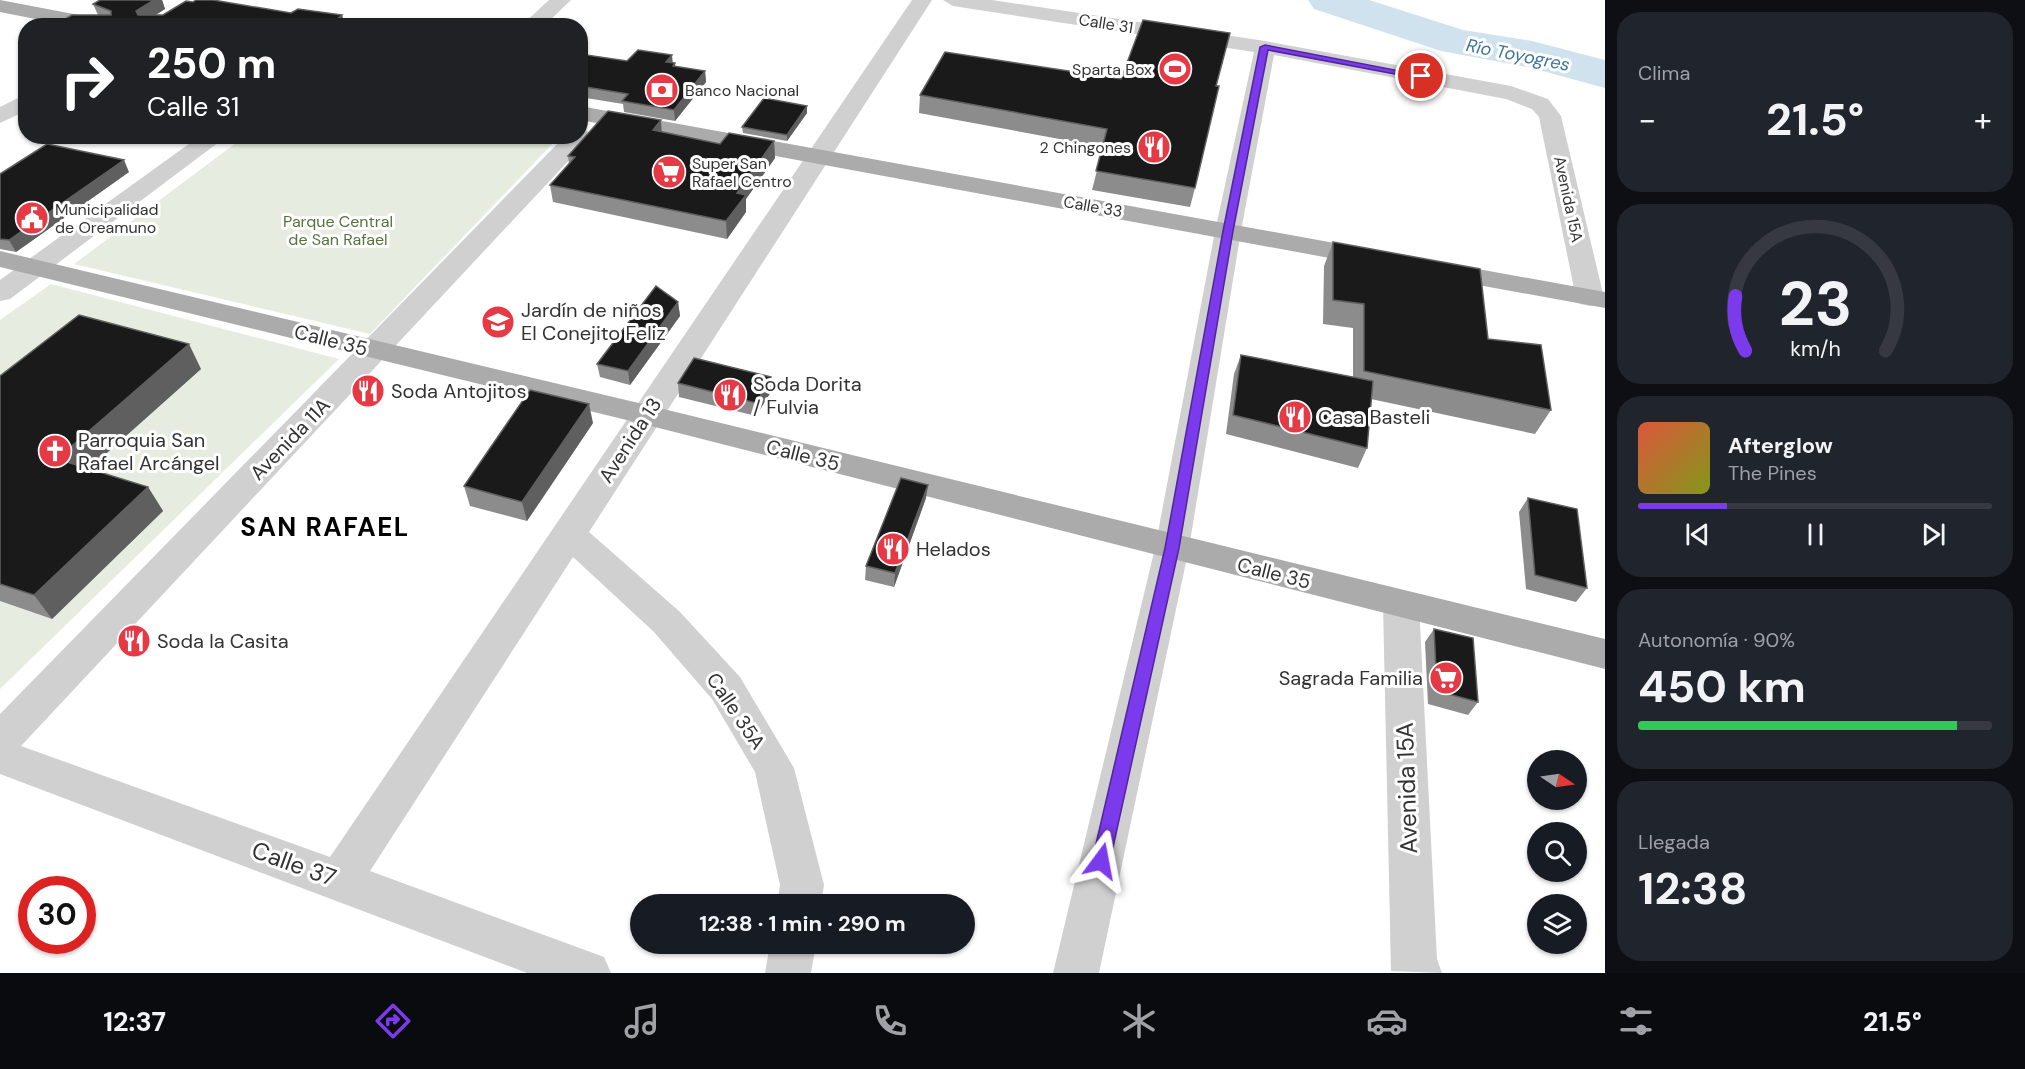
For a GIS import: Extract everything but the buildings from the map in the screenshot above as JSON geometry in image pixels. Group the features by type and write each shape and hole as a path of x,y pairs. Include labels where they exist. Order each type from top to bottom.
{"main road":[{"path":"0,6 63,18"},
{"name":"Calle 33","path":"588,125 819,156 1598,299"},
{"name":"Calle 35","path":"0,259 647,415 1172,548 1605,654"}],"street":[{"path":"540,18 561,0"},
{"name":"Avenida 13","path":"339,881 922,0"},
{"name":"Calle 31","path":"953,0 1265,47 1511,93 1540,104"},
{"path":"1076,973 1172,548 1228,231 1265,47"},
{"name":"Avenida 15A","path":"1540,104 1550,116 1598,299"},
{"path":"0,116 18,106"},
{"path":"0,294 205,144"},
{"name":"Avenida 11A","path":"0,741 375,351 567,144"},
{"name":"Calle 35A","path":"569,534 667,622 726,688 774,768 802,885 801,894"},
{"name":"Avenida 15A","path":"1401,604 1416,972"},
{"name":"Calle 37","path":"0,756 588,973"},
{"path":"789,973 792,954"}],"green space":[{"name":"Parque Central de San Rafael","path":"235,144 552,144 370,334 74,264"},
{"path":"51,284 339,359 0,689 0,601 52,619 88,488 0,413 0,320"}],"waterway":[{"name":"Río Toyogres","path":"1328,0 1456,42 1532,54 1605,74"}],"place":[{"name":"Sparta Box","path":"1175,69"},
{"name":"Banco Nacional","path":"662,90"},
{"name":"2 Chingones","path":"1154,147"},
{"name":"Super San Rafael Centro","path":"669,172"},
{"name":"Municipalidad de Oreamuno","path":"32,218"},
{"name":"Jardín de niños El Conejito Feliz","path":"498,322"},
{"name":"Soda Antojitos","path":"368,391"},
{"name":"Soda Dorita / Fulvia","path":"730,395"},
{"name":"Casa Basteli","path":"1295,417"},
{"name":"Parroquia San Rafael Arcángel","path":"55,451"},
{"name":"Helados","path":"893,549"},
{"name":"Soda la Casita","path":"134,641"},
{"name":"Sagrada Familia","path":"1446,678"}],"district":[{"name":"SAN RAFAEL","path":"325,527"}],"route":[{"path":"1101,861 1172,548 1228,231 1265,47 1421,76"}]}
